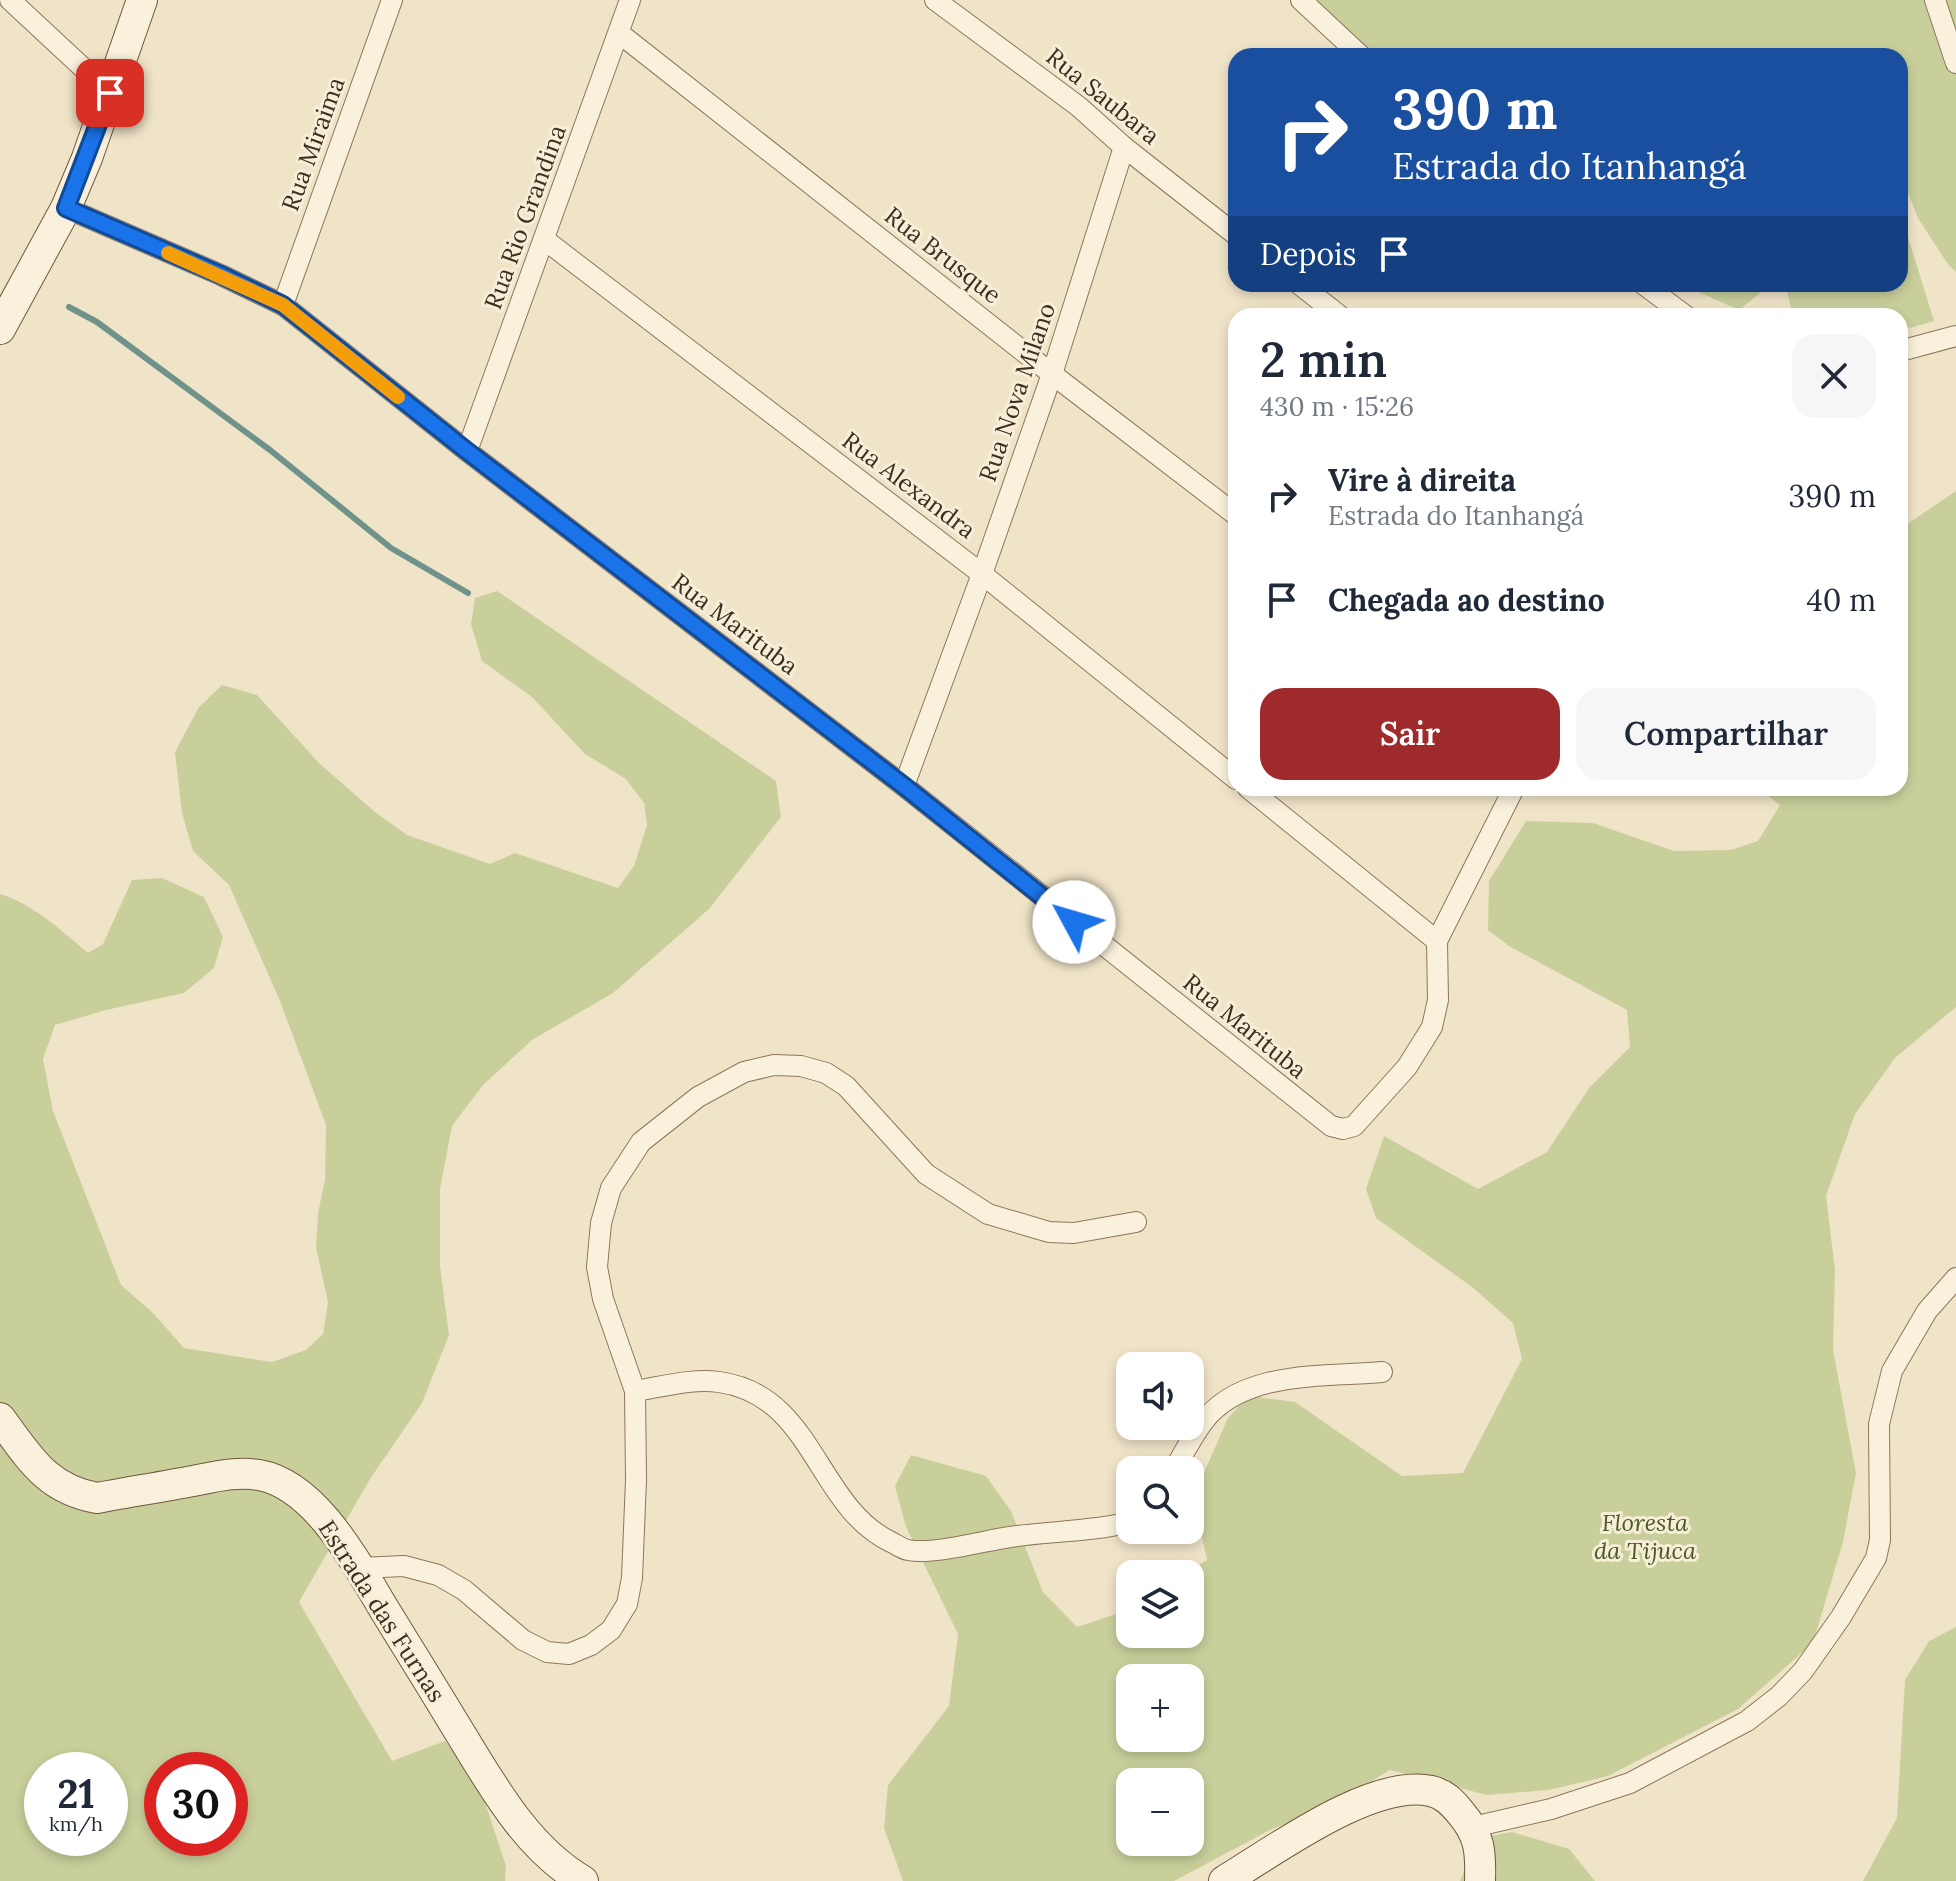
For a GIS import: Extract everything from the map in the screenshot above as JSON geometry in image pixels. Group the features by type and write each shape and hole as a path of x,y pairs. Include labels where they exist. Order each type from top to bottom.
{"main road":[{"path":"0,329 66,208 142,0"},
{"name":"Estrada das Furnas","path":"0,1418 47,1477 78,1494 97,1498 230,1474 258,1475 280,1481 320,1514 360,1568 487,1777 524,1829 550,1856 583,1881"},
{"path":"1224,1881 1347,1808 1389,1794 1413,1790 1431,1791 1449,1799 1473,1827 1481,1853 1480,1881"}],"street":[{"path":"10,0 110,93"},
{"name":"Rua Miraima","path":"283,305 392,0"},
{"name":"Rua Rio Grandina","path":"467,451 630,0"},
{"name":"Rua Saubara","path":"935,0 1078,106 1124,147 1228,229"},
{"path":"1301,0 1352,48"},
{"path":"1935,0 1956,63"},
{"name":"Rua Brusque","path":"619,33 1228,509"},
{"name":"Rua Nova Milano","path":"904,786 1052,374 1124,147"},
{"name":"Rua Marituba","path":"66,208 283,305 467,451 904,786 1331,1126 1343,1129 1354,1126 1407,1067 1432,1027 1438,1000 1437,941"},
{"name":"Rua Alexandra","path":"545,240 982,574 1228,773"},
{"path":"1309,292 1330,308"},
{"path":"1654,292 1675,308"},
{"path":"1908,349 1956,336"},
{"path":"1258,796 1437,941 1510,796"},
{"path":"360,1568 404,1566 438,1575 464,1590 523,1640 547,1652 569,1654 591,1645 611,1630 627,1604 632,1578 636,1480 635,1391 603,1299 597,1267 601,1223 611,1188 641,1142 698,1097 744,1072 774,1065 801,1066 826,1073 846,1086 926,1174 988,1214 1049,1232 1074,1233 1136,1222"},
{"path":"1473,1827 1551,1809 1630,1783 1747,1721 1779,1696 1803,1671 1841,1617 1876,1558 1880,1540 1879,1424 1892,1371 1927,1311 1956,1278"},
{"path":"1182,1456 1203,1421 1219,1406 1245,1390 1274,1381 1382,1372"},
{"path":"635,1391 719,1382 753,1392 776,1406 795,1426 855,1516 880,1537 908,1550 952,1548 1116,1524"}],"green space":[{"path":"1311,0 1956,0 1956,272 1918,218 1908,193 1908,48 1354,48"},
{"path":"1908,237 1934,321 1908,329 1908,308 1791,308 1787,292 1908,292"},
{"path":"1699,292 1762,292 1742,308 1735,308"},
{"name":"Floresta da Tijuca","path":"1956,491 1956,1007 1895,1058 1855,1114 1826,1196 1835,1270 1833,1350 1856,1473 1843,1542 1813,1643 1738,1709 1608,1776 1549,1790 1487,1795 1390,1770 1333,1805 1270,1830 1174,1881 903,1881 884,1828 888,1785 949,1706 958,1634 906,1527 895,1486 911,1455 986,1476 1011,1511 1043,1592 1077,1627 1116,1614 1116,1648 1204,1648 1204,1562 1207,1560 1204,1544 1204,1473 1228,1418 1248,1396 1295,1402 1402,1476 1463,1473 1522,1359 1513,1323 1472,1287 1376,1218 1366,1189 1384,1136 1478,1189 1547,1152 1589,1088 1630,1047 1627,1010 1509,946 1488,930 1489,881 1526,821 1593,823 1674,851 1731,850 1758,841 1780,805 1768,796 1908,796 1908,524"},
{"path":"497,591 776,781 781,817 709,909 613,993 532,1040 483,1085 452,1126 440,1189 440,1266 449,1335 422,1403 370,1479 299,1602 392,1761 445,1741 481,1790 506,1866 505,1881 0,1881 0,894 35,911 88,953 103,944 132,880 162,878 204,897 223,937 214,968 184,993 55,1025 43,1059 53,1111 121,1285 153,1313 184,1348 272,1362 306,1350 323,1334 328,1302 316,1247 318,1213 325,1180 326,1125 280,1001 229,885 193,851 182,813 175,752 199,707 222,685 257,695 319,763 375,812 407,835 490,864 515,853 618,888 634,866 647,825 644,803 626,779 585,754 532,697 482,661 471,624 475,598"},
{"path":"1956,1627 1956,1881 1863,1881 1897,1818 1905,1680 1929,1641"},
{"path":"1512,1832 1569,1849 1595,1881 1460,1881 1479,1838"}],"waterway":[{"path":"69,307 97,322 270,450 391,548 468,593"}],"slow traffic":[{"path":"168,253 283,305 398,397"}],"route":[{"path":"110,93 66,208 283,305 467,451 904,786 1074,922"}]}
